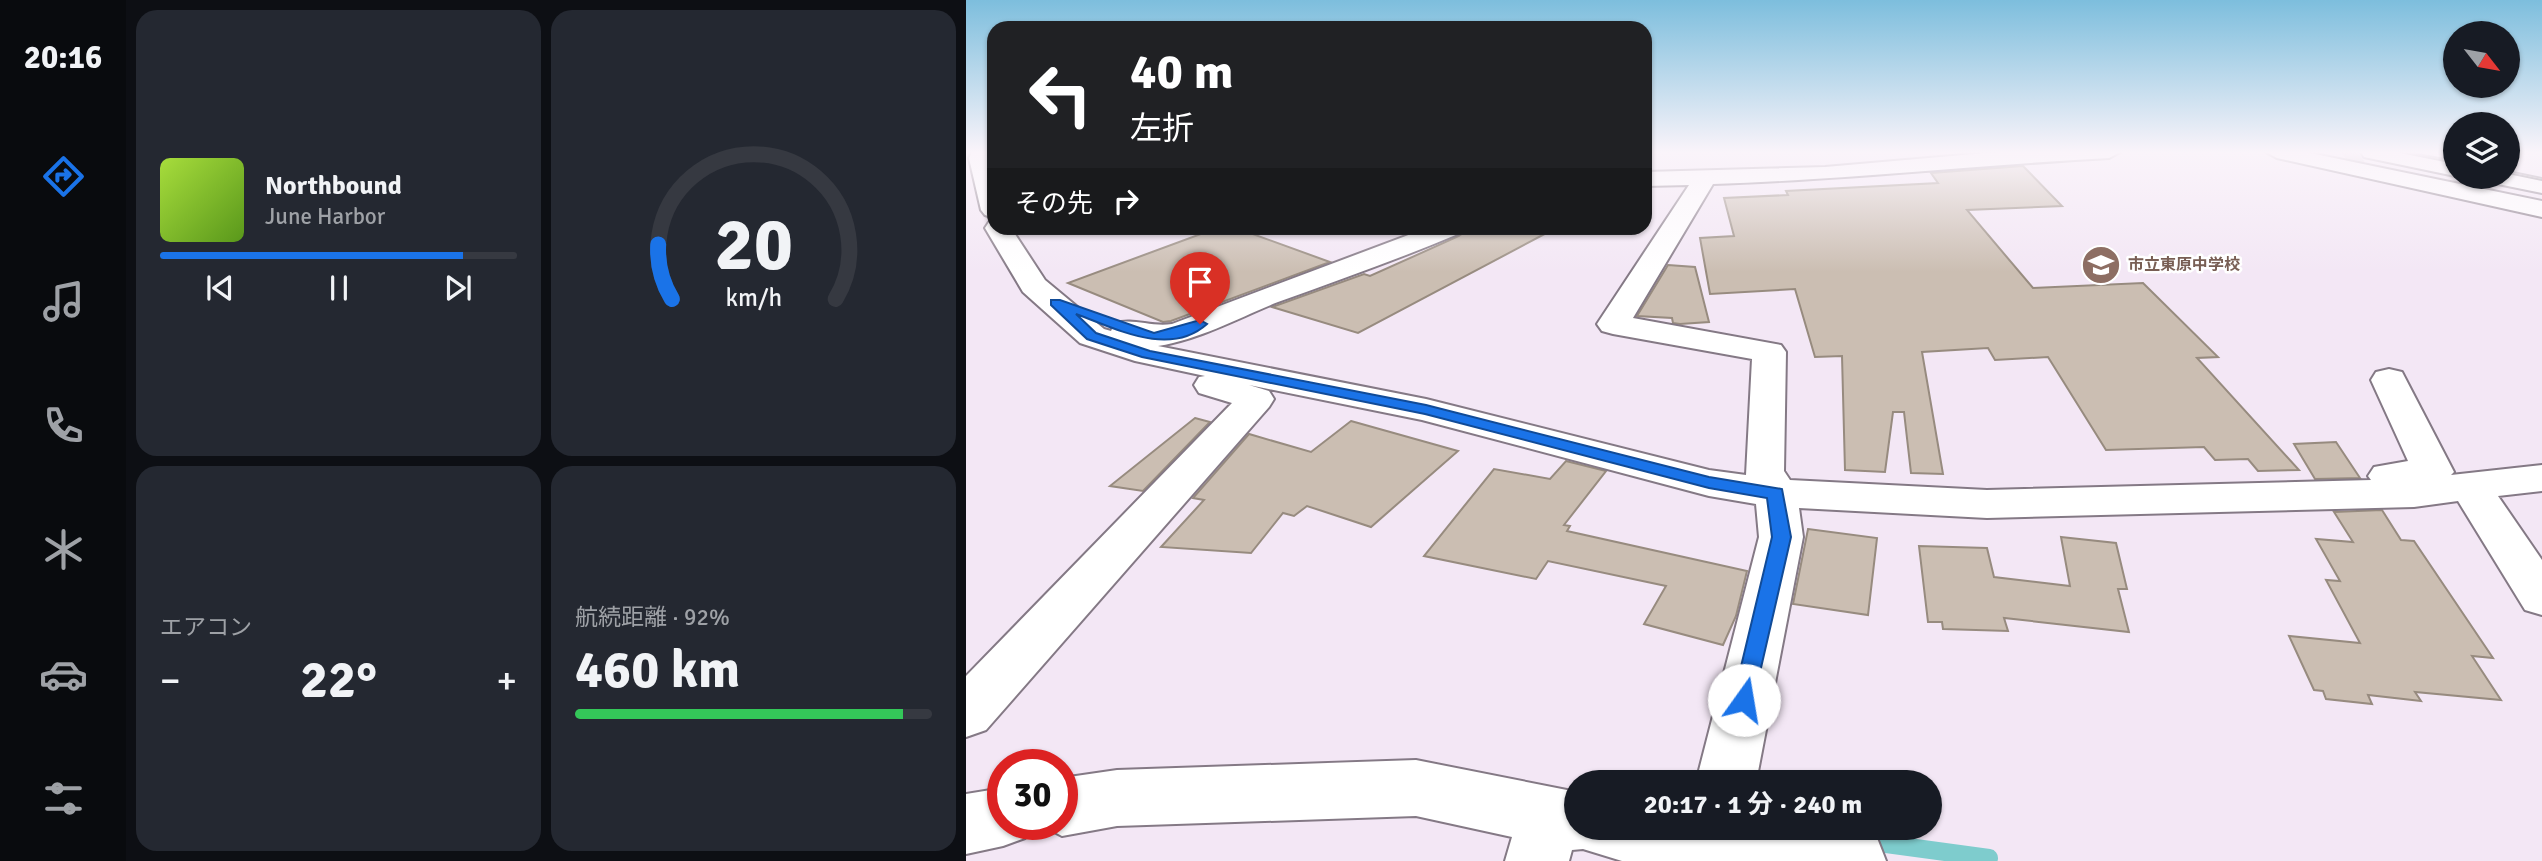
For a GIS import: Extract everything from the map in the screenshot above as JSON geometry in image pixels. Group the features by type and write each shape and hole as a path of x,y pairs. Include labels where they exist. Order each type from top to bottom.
{"main road":[{"path":"1696,192 1613,324 1769,352 1764,471 1776,494 1781,537 1729,770"},
{"path":"2471,192 2542,209"},
{"path":"966,212 987,222"},
{"path":"1002,235 1034,286 1091,336 1147,354 1426,410 1709,483 1776,494 1987,504 2380,494 2471,489 2542,478"},
{"path":"1055,302 1122,328 1153,337 1166,335 1432,235"},
{"path":"966,713 1256,398 1171,373 1147,354"},
{"path":"2380,494 2366,478 2433,472 2389,380"},
{"path":"2471,489 2542,597"},
{"path":"1078,804 1117,798 1416,788 1564,831"},
{"path":"966,824 987,820"},
{"path":"1731,840 1854,861"}],"building":[{"path":"1787,192 2049,192 2062,206 1967,210 2033,288 2143,283 2218,357 2197,358 2299,470 2258,471 2248,459 2215,460 2204,447 2106,450 2048,357 1995,360 1988,348 1922,352 1943,474 1911,473 1904,412 1893,412 1885,472 1845,470 1842,356 1815,357 1795,289 1710,294 1700,238 1734,236 1724,198 1788,195"},
{"path":"1198,235 1255,235 1330,262 1163,322 1068,283"},
{"path":"1543,235 1358,333 1272,307 1364,274 1370,276 1459,236"},
{"path":"1668,265 1695,267 1709,322 1680,324 1673,323 1672,318 1637,316"},
{"path":"1195,418 1210,422 1143,491 1110,486"},
{"path":"1351,421 1458,451 1371,527 1307,506 1294,516 1283,513 1251,553 1161,547 1204,500 1193,498 1249,434 1311,452"},
{"path":"2336,442 2360,478 2315,479 2294,444"},
{"path":"1566,461 1606,471 1564,525 1570,526 1567,531 1747,571 1736,616 1723,645 1644,624 1666,586 1548,561 1536,579 1424,556 1494,469 1550,479"},
{"path":"2382,510 2401,540 2414,541 2493,658 2472,656 2501,700 2415,692 2421,701 2368,695 2372,704 2326,699 2323,691 2314,690 2289,636 2360,643 2326,580 2340,581 2316,539 2353,542 2334,512"},
{"path":"1808,529 1877,538 1868,615 1793,604"},
{"path":"2061,537 2116,543 2127,589 2118,589 2129,632 2004,618 2008,631 1943,629 1942,622 1928,622 1919,546 1987,548 1994,577 2070,586"}],"waterway":[{"path":"1864,841 1989,858"}],"place":[{"name":"市立東原中学校","path":"2101,265"}],"route":[{"path":"1200,324 1179,332 1153,337 1055,302 1091,336 1147,354 1426,410 1709,483 1776,494 1781,537 1744,700"}]}
